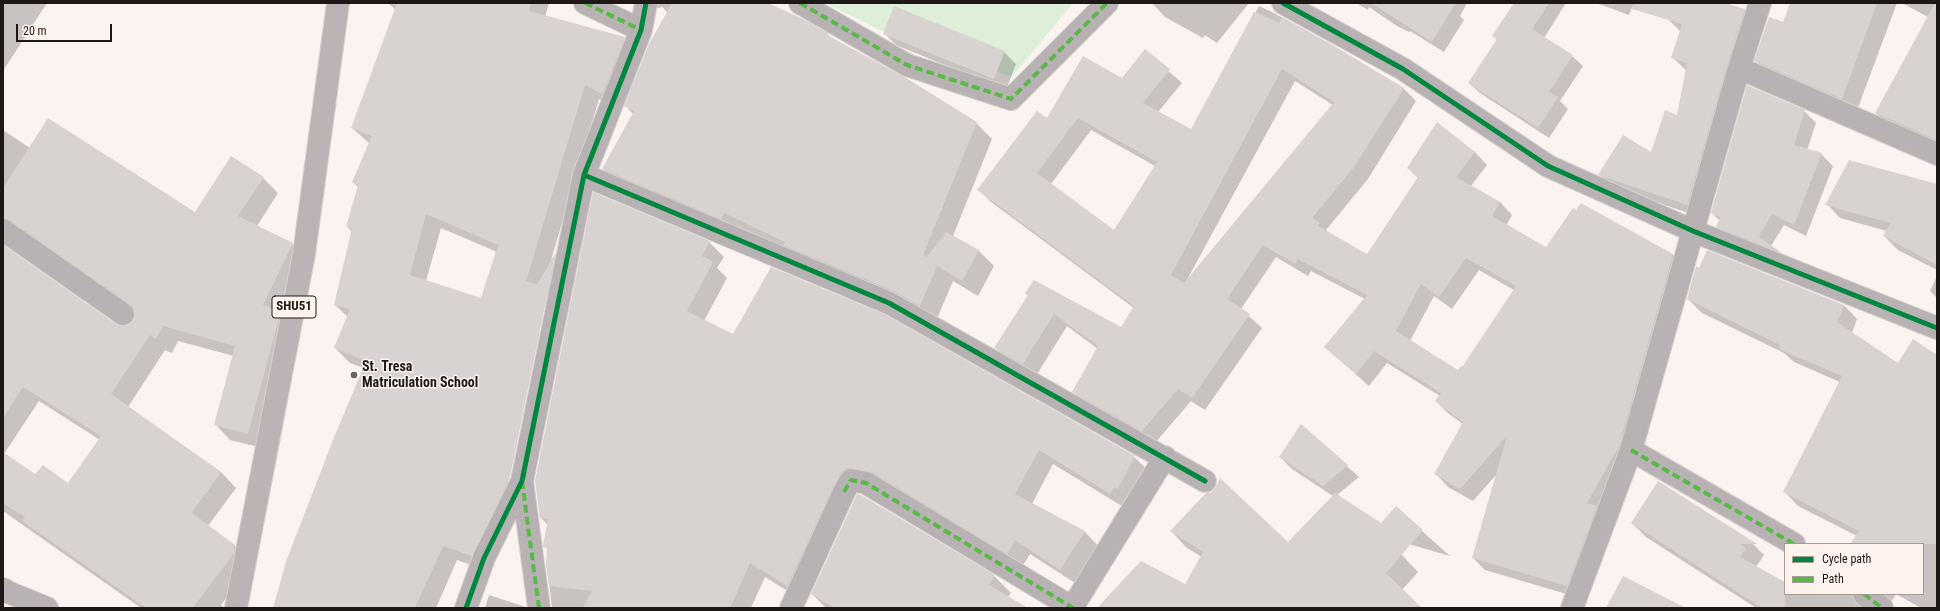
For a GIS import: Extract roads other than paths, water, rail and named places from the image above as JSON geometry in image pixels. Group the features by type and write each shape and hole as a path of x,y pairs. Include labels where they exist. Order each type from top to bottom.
{"main road":[{"name":"SHU51","path":"236,608 304,254 338,3"}],"street":[{"path":"585,3 640,30"},
{"path":"466,608 484,558 522,481 584,175 640,30 646,3"},
{"path":"800,3 906,64 1011,99 1107,3"},
{"path":"1283,3 1403,69 1548,166 1693,231 1937,328"},
{"path":"1572,608 1631,450 1739,68 1760,3"},
{"path":"1739,68 1937,154"},
{"path":"584,175 889,304 1165,457 1205,481"},
{"path":"3,230 123,314"},
{"path":"1631,450 1792,543"},
{"path":"791,608 844,492 851,480 866,483 1073,608 1165,457"},
{"path":"522,481 539,608"},
{"path":"3,589 10,594 46,608"},
{"path":"1865,595 1882,608"}],"place":[{"name":"St. Tresa Matriculation School","path":"354,375"}]}
